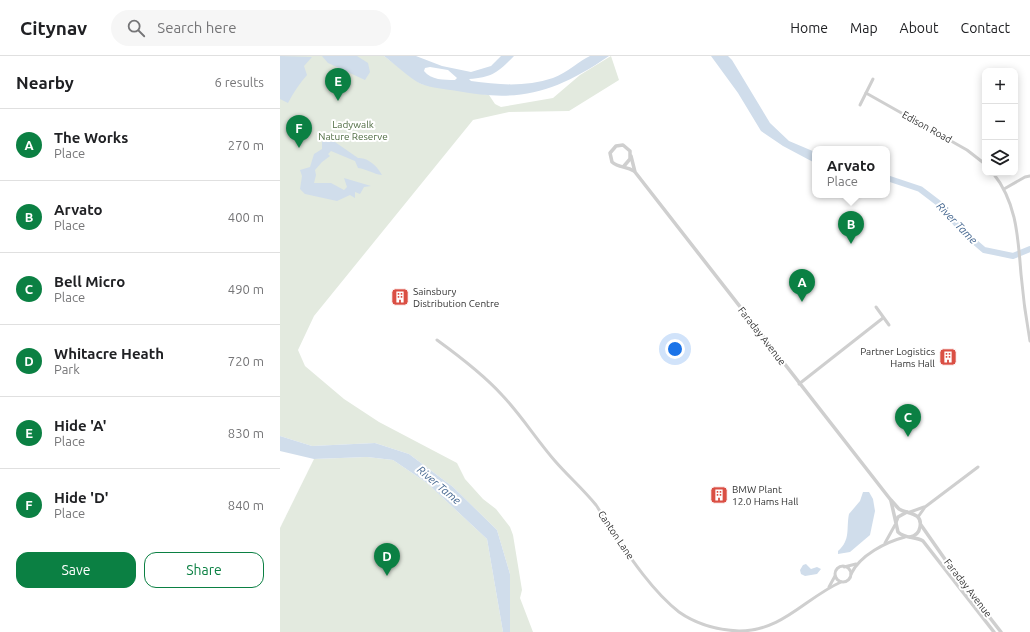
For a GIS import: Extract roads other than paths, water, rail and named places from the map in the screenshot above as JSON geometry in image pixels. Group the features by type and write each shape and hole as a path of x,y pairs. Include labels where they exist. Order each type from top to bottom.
{"street":[{"path":"860,105 873,79"},
{"name":"Edison Road","path":"866,93 967,150 982,162"},
{"path":"623,145 630,150 631,156 629,162 624,166 618,166 612,162 609,156 611,150 616,146 623,145"},
{"name":"Faraday Avenue","path":"631,156 635,172"},
{"name":"Faraday Avenue","path":"624,166 635,172 890,499 899,509 909,512"},
{"path":"995,176 1004,190 1015,219 1025,315 1030,341"},
{"path":"1004,190 1030,176"},
{"path":"876,307 889,325"},
{"path":"799,384 883,318"},
{"name":"Canton Lane","path":"437,340 501,394 560,468 597,506 624,548 658,592 680,612 712,627 740,631 757,629 769,626 791,615 829,587 841,582"},
{"path":"918,517 925,507 978,467"},
{"name":"Faraday Avenue","path":"890,499 895,524"},
{"path":"885,544 898,517 903,513 925,507"},
{"path":"857,564 849,580 841,582 835,576 838,568 857,564 885,544 918,532 921,525 918,517 909,512"},
{"path":"895,524 898,532 907,537"},
{"name":"Faraday Avenue","path":"921,525 949,565 1001,632"},
{"name":"Faraday Avenue","path":"907,537 923,541 994,632"},
{"path":"844,567 848,569 851,574"},
{"name":"Canton Lane","path":"829,587 835,576"}],"water":[{"path":"280,56 312,57 304,66 307,75 288,103 280,99"},
{"path":"322,56 357,56 368,63 370,72 365,80 328,63"},
{"path":"384,56 416,56 442,66 471,72 491,66 501,56 514,56 494,73 484,77 469,79 471,81 502,84 523,84 553,78 590,56 609,56 572,78 554,86 537,92 500,96 439,88 421,84 411,78","holes":["430,67 448,70 457,78 455,80 442,80 434,78 424,71 425,68"]},
{"path":"711,56 728,56 732,60 770,123 789,141 812,151 812,161 783,146 761,131 738,93"},
{"path":"322,140 335,142 358,158 369,161 382,175 358,168 355,161 331,151 328,154 330,156 315,170 316,175 314,183 331,183 344,190 347,187 344,178 371,186 364,187 360,194 355,192 355,198 350,195 337,201 305,194 300,189 302,176 300,170 310,167 314,154 322,149"},
{"path":"280,436 312,446 375,443 409,454 453,487 497,530 510,574 510,632 503,632 487,539 427,483 393,460 367,457 314,459 280,451"},
{"path":"863,492 869,492 873,499 875,511 870,535 850,552 838,554 838,551 845,543 849,514 860,501"},
{"path":"806,564 811,569 817,567 821,569 817,574 805,576 801,574 800,570 803,565"}],"waterway":[{"name":"River Tame","path":"890,179 920,189 941,205 963,232 984,250 1013,256 1030,249"}],"place":[{"name":"Hide 'A'","path":"338,101"},
{"name":"Hide 'D'","path":"299,148"},
{"name":"Arvato","path":"851,244"},
{"name":"Sainsbury Distribution Centre","path":"400,297"},
{"name":"The Works","path":"802,302"},
{"name":"Partner Logistics Hams Hall","path":"948,357"},
{"name":"Bell Micro","path":"908,437"},
{"name":"BMW Plant 12.0 Hams Hall","path":"719,495"},
{"name":"Whitacre Heath","path":"387,576"}],"park label":[{"name":"Ladywalk Nature Reserve","path":"353,130"}]}
